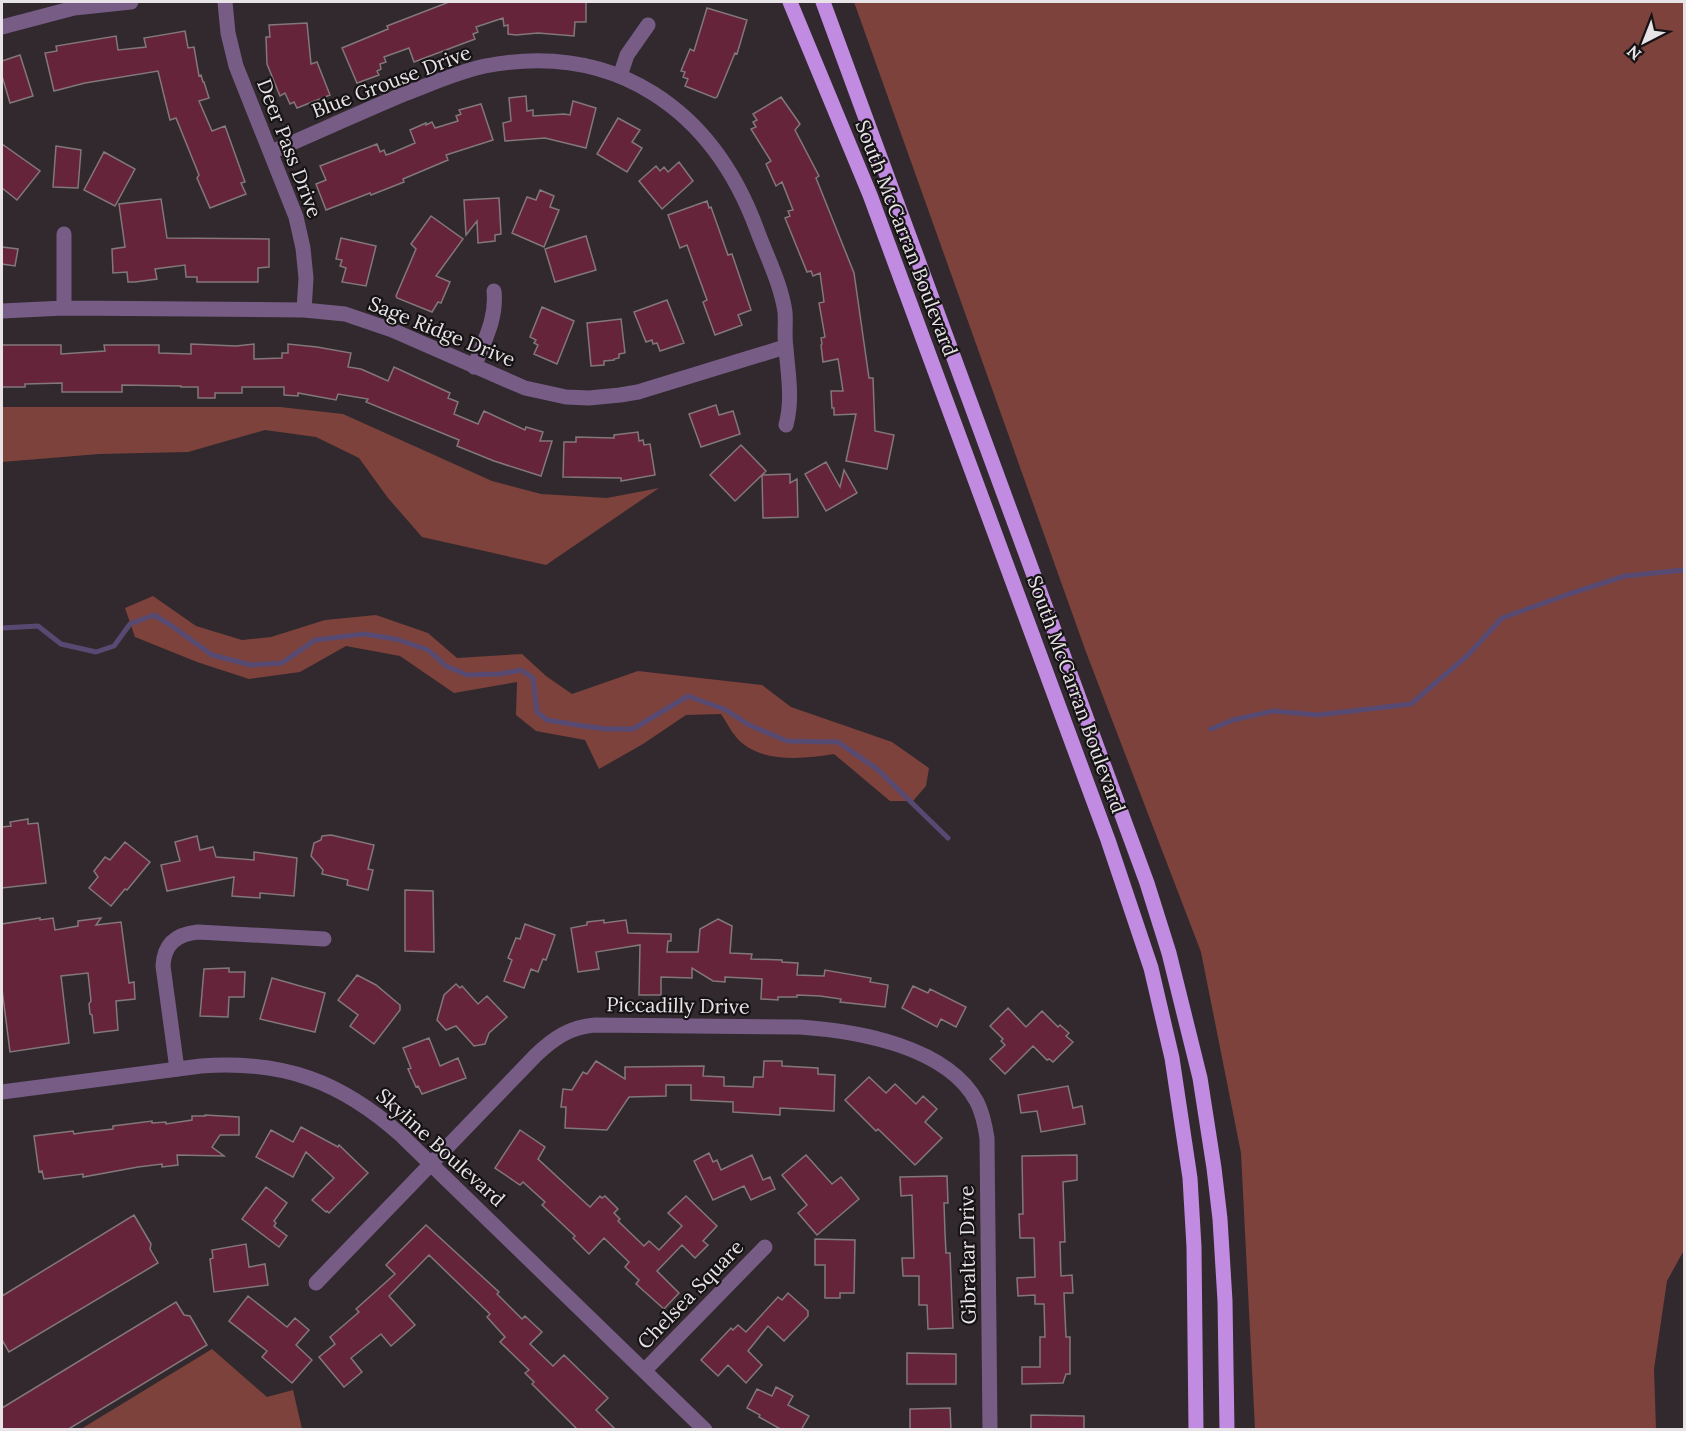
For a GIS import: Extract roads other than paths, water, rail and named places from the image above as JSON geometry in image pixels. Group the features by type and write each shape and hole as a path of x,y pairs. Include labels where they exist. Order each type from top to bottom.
{"main road":[{"name":"South McCarran Boulevard","path":"790,2 870,195 1108,840 1151,968 1172,1058 1190,1178 1194,1246 1196,1430"},
{"name":"South McCarran Boulevard","path":"823,2 1143,872 1169,953 1200,1078 1220,1219 1225,1301 1227,1430"}],"street":[{"path":"2,27 52,12 131,2"},
{"name":"Deer Pass Drive","path":"225,2 228,33 236,66 296,217 303,248 306,278 304,310"},
{"path":"620,76 627,55 648,25"},
{"name":"Blue Grouse Drive","path":"271,152 453,75 484,66 529,60 566,62 620,76 645,88 686,118 704,136 733,176 748,205 779,289 785,313 785,347 791,399 786,425"},
{"path":"64,234 64,308"},
{"path":"474,367 492,323 496,307 494,291"},
{"name":"Sage Ridge Drive","path":"2,311 64,308 304,310 345,314 392,330 525,388 566,397 598,398 638,392 785,347"},
{"path":"177,1069 163,966 163,957 172,941 179,936 198,932 324,939"},
{"name":"Piccadilly Drive","path":"316,1283 547,1044 569,1030 581,1026 831,1029 897,1044 942,1066 965,1086"},
{"name":"Skyline Boulevard","path":"2,1092 228,1064 266,1067 295,1073 326,1084 377,1114 432,1163 705,1430"},
{"name":"Gibraltar Drive","path":"965,1086 981,1111 987,1138 990,1430"},
{"name":"Chelsea Square","path":"645,1370 765,1247"}],"waterway":[{"path":"1211,729 1233,720 1273,711 1318,715 1411,704 1468,655 1502,618 1625,576 1684,570"},
{"path":"2,628 38,626 61,644 96,652 114,646 130,624 154,615 212,655 251,665 282,663 315,640 364,634 396,639 428,650 446,666 467,675 500,674 521,670 533,678 537,712 547,720 606,729 633,729 688,696 726,710 749,725 787,741 838,742 877,769 948,838"}]}
